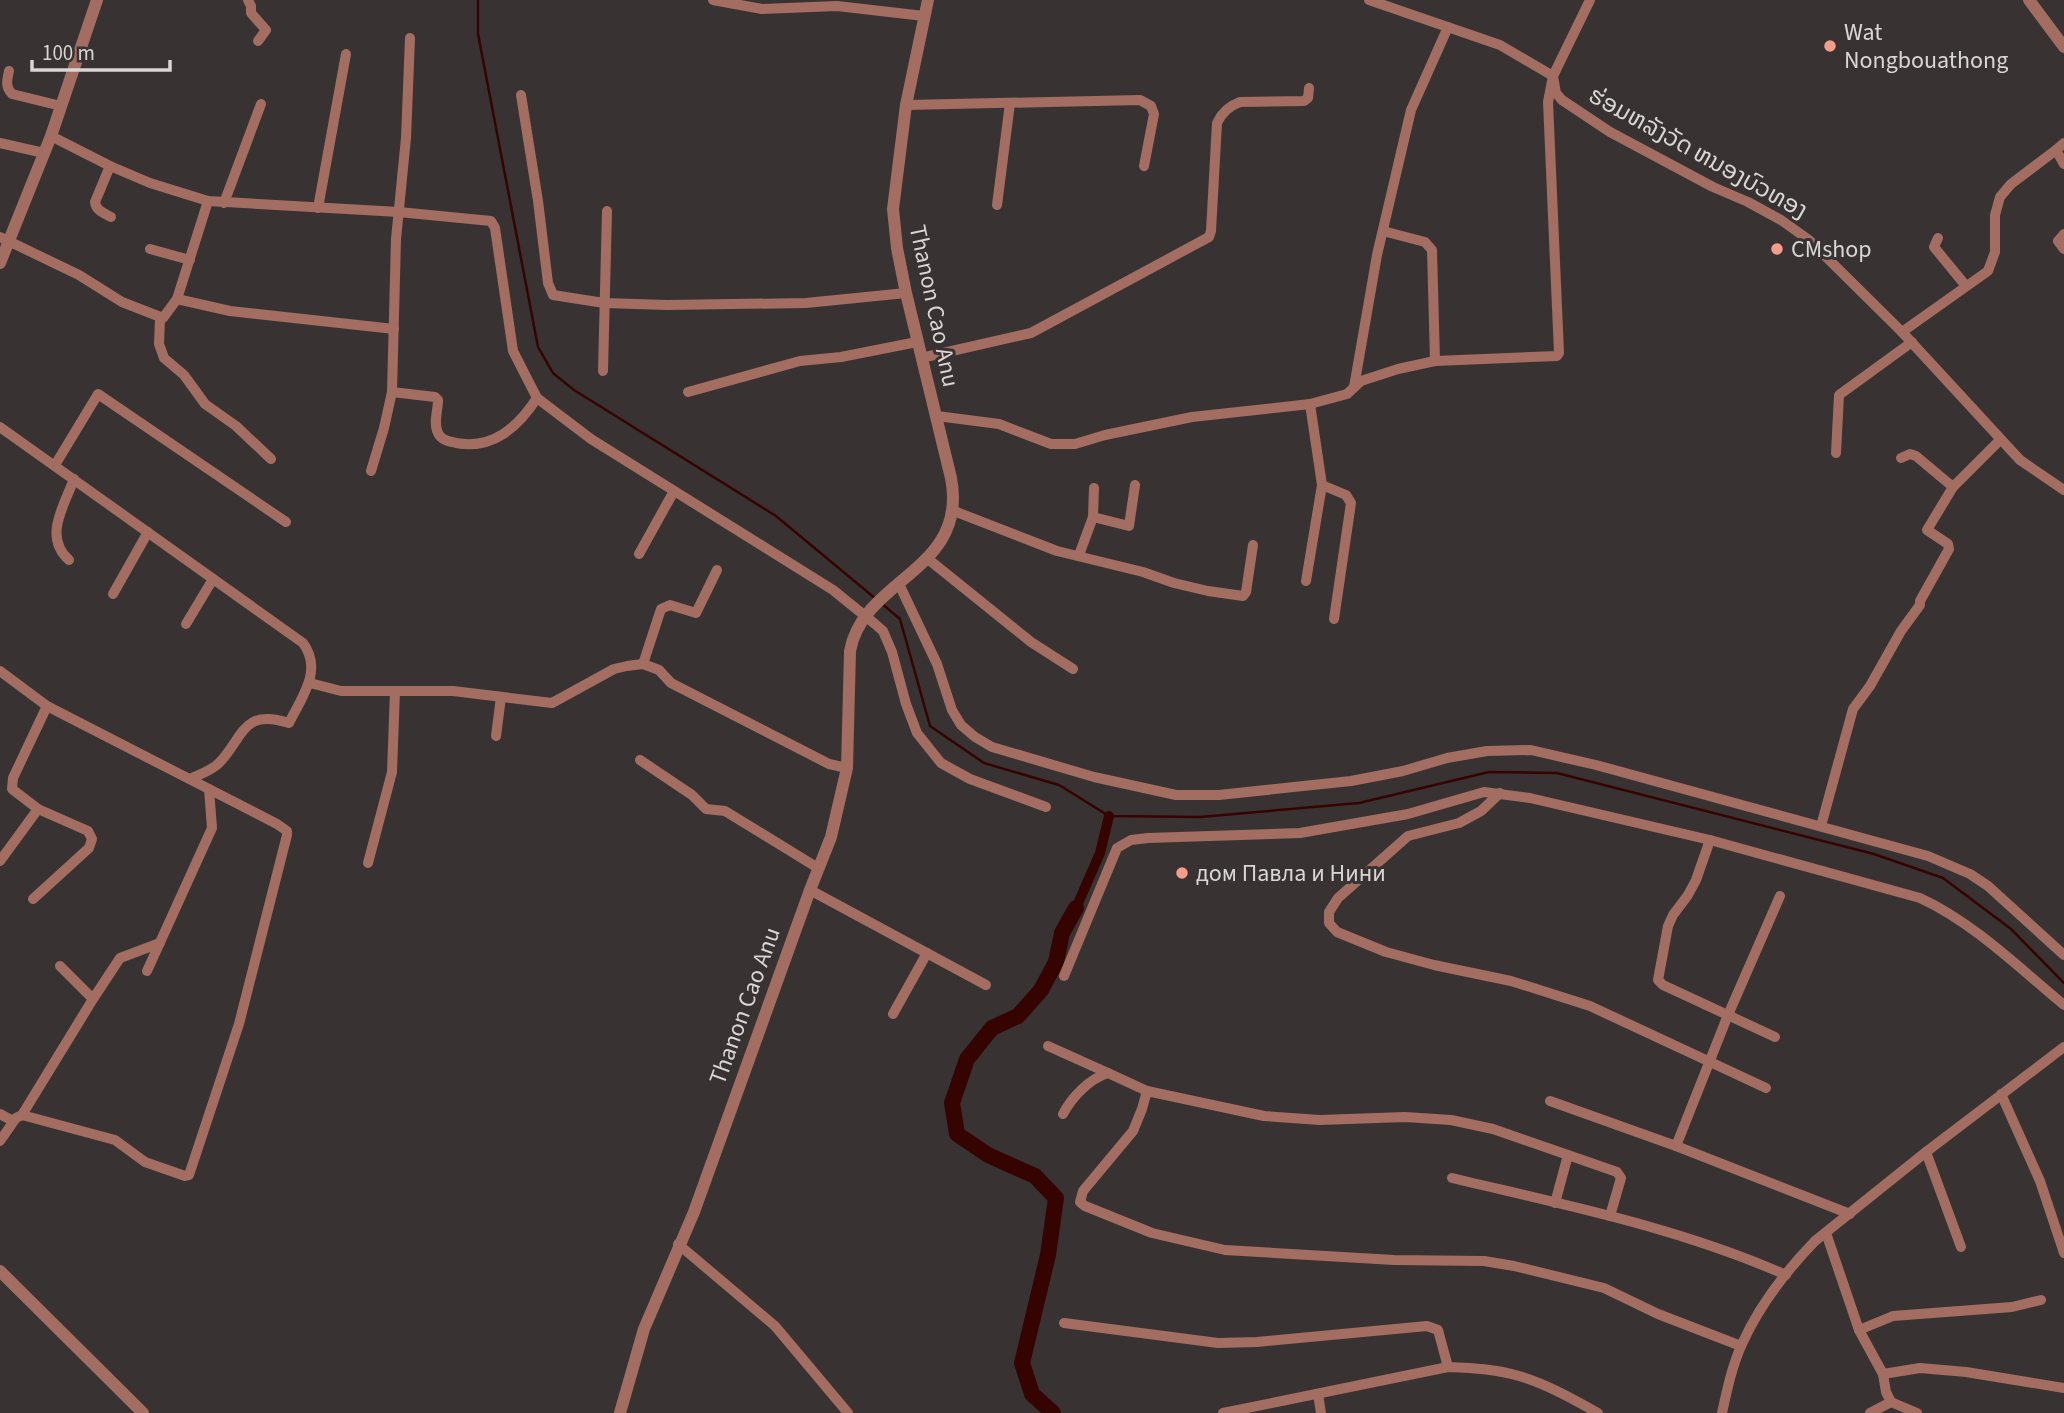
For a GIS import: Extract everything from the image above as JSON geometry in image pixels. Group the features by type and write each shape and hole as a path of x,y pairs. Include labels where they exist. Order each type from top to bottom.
{"street":[{"path":"0,263 4,239 51,136 97,0"},
{"path":"248,0 251,13 265,30 258,41"},
{"path":"713,0 762,9 837,6 925,16"},
{"name":"Thanon Cao Anu","path":"928,0 906,105 893,209 906,293 953,487 954,511"},
{"name":"ຮ່ອມຫລັງວັດ ຫນອງບົວທອງ","path":"1369,0 1500,44 1553,76 1556,93 1562,100 1610,132 1781,220 1809,240 1912,342 2020,460 2064,490"},
{"path":"937,416 999,424 1037,440 1062,445 1075,444 1192,417 1310,404 1347,394 1362,381 1435,361 1554,358 1559,353 1548,102 1553,76 1590,0"},
{"path":"2029,0 2064,47"},
{"path":"1354,387 1383,231 1411,110 1448,27"},
{"path":"371,471 392,392 396,239 406,138 410,38"},
{"path":"318,208 346,54"},
{"path":"9,71 7,83 12,94 61,106"},
{"path":"921,358 1031,332 1209,237 1217,123 1220,116 1240,102 1304,101 1308,98 1309,88"},
{"path":"521,95 549,290 559,298 667,306 806,303 906,293"},
{"path":"906,105 1140,100 1147,102 1153,114 1144,166"},
{"path":"997,205 1010,103"},
{"path":"224,203 261,104"},
{"path":"51,136 150,183 208,201 399,212 491,221 495,228 513,351 537,398 591,439 868,612 883,631 892,652 917,733 941,763 970,779 1046,807"},
{"path":"0,143 44,153"},
{"path":"1902,332 1988,271 1996,244 1995,215 2000,197 2011,184 2060,147 2064,164"},
{"path":"110,166 95,207 111,217"},
{"path":"4,239 79,275 122,302 160,318 166,316 177,299 208,201"},
{"path":"603,371 607,211"},
{"path":"1383,231 1425,242 1432,250 1435,361"},
{"path":"2064,234 2058,241 2064,249"},
{"path":"1938,238 1934,247 1966,286"},
{"path":"150,249 190,260"},
{"path":"177,299 230,311 394,329"},
{"path":"160,318 159,344 164,358 184,375 205,404 236,426 271,459"},
{"path":"688,392 800,361 841,357 917,342"},
{"path":"1836,453 1839,395 1912,342"},
{"path":"392,392 435,397 438,400 438,436 452,442 475,444 506,434 518,424 537,398"},
{"path":"55,465 97,394 286,522"},
{"path":"1306,581 1322,485 1310,404"},
{"path":"0,427 303,643 311,657 310,683 289,723 265,719 252,722 238,735 219,763 211,770 190,779"},
{"path":"1821,826 1853,709 1920,605 1949,549 1948,544 1927,530 1953,487 2000,440"},
{"path":"1901,458 1910,454 1916,456 1953,487"},
{"path":"69,560 58,548 55,538 56,528 74,479"},
{"path":"1093,517 1129,526 1135,485"},
{"path":"1322,485 1346,495 1351,503 1334,619"},
{"path":"1079,555 1093,517 1094,488"},
{"path":"639,554 674,491"},
{"path":"868,612 928,559 954,511 1057,551 1143,572 1174,583 1242,596 1246,592 1253,545"},
{"path":"113,594 148,532"},
{"path":"928,559 1031,642 1073,669"},
{"path":"643,664 661,609 670,605 696,613 717,570"},
{"path":"186,624 213,579"},
{"path":"898,584 937,663 952,710 961,725 992,747 1094,777 1176,795 1219,795 1351,781 1487,751 1531,750 1928,856 1970,874 1988,886 2064,955"},
{"name":"Thanon Cao Anu","path":"620,1413 644,1329 706,1179 831,837 847,768 850,651 853,635 868,612"},
{"path":"310,683 341,691 453,691 557,702 614,670 643,664 659,670 671,683 829,764 847,768"},
{"path":"0,671 47,706 284,828 288,835 239,1024 189,1175 145,1162 115,1140 0,1114"},
{"path":"368,863 392,772 395,691"},
{"path":"496,736 501,697"},
{"path":"33,899 89,848 92,839 88,831 38,809 15,792 11,785 47,706"},
{"path":"640,760 692,795 706,808 725,811 818,868"},
{"path":"148,971 212,828 209,789"},
{"path":"1064,976 1117,848 1122,843 1148,838 1300,833 1408,814 1484,792 1530,798 1710,840 1929,902 1947,911 1980,935 2064,1005"},
{"path":"1500,793 1481,811 1459,823 1408,836 1338,898 1329,912 1329,923 1337,932 1386,952 1511,981 1590,1006 1766,1088"},
{"path":"0,861 38,809"},
{"path":"1710,840 1696,880 1668,926 1658,980 1663,985 1774,1037"},
{"path":"810,890 986,985"},
{"path":"1676,1146 1728,1015 1780,895"},
{"path":"0,1141 18,1118 120,958 160,943"},
{"path":"893,1014 927,953"},
{"path":"60,966 93,999"},
{"path":"1048,1046 1147,1091 1264,1116 1320,1120 1405,1117 1451,1120 1493,1129 1620,1175 1610,1216"},
{"path":"1722,1413 1741,1346 1755,1318 1801,1256 1927,1152 2064,1047"},
{"path":"1063,1114 1071,1100 1098,1076 1108,1073"},
{"path":"1147,1091 1133,1131 1083,1191 1080,1202 1085,1206 1152,1233 1224,1250 1394,1260 1484,1261 1514,1266 1604,1288 1658,1314 1741,1346"},
{"path":"2001,1094 2040,1181 2064,1253"},
{"path":"1550,1101 1676,1146 1850,1214"},
{"path":"1927,1152 1961,1247"},
{"path":"1555,1203 1568,1155"},
{"path":"1452,1178 1610,1216 1736,1253 1786,1275"},
{"path":"1826,1233 1859,1330 1883,1374 1891,1402 1917,1413"},
{"path":"678,1244 775,1325 848,1413"},
{"path":"0,1270 142,1413"},
{"path":"1859,1330 1893,1316 2012,1307 2041,1300"},
{"path":"1064,1323 1218,1343 1257,1342 1427,1326 1438,1330 1448,1367"},
{"path":"1223,1413 1448,1367 1518,1376 1562,1394 1598,1413"},
{"path":"1883,1374 1920,1368 1966,1372 2064,1388"},
{"path":"1318,1394 1321,1413"},
{"path":"1870,1413 1891,1402"}],"waterway":[{"path":"478,0 478,34 538,347 553,373 574,390 776,516 876,599"},
{"path":"881,603 900,619 930,726 984,763 1059,785 1109,816 1200,817 1359,803 1489,772 1557,773 1874,854 1943,878 2011,929 2064,983"},
{"path":"1076,908 1100,853 1109,816"},
{"path":"1053,1413 1032,1394 1022,1363 1048,1255 1056,1198 1035,1176 988,1155 957,1134 952,1103 967,1059 992,1028 1018,1016 1041,990 1056,962 1062,933 1076,908"}],"place":[{"name":"Wat Nongbouathong","path":"1830,46"},
{"name":"CMshop","path":"1777,249"},
{"name":"дом Павла и Нини","path":"1182,873"}]}
